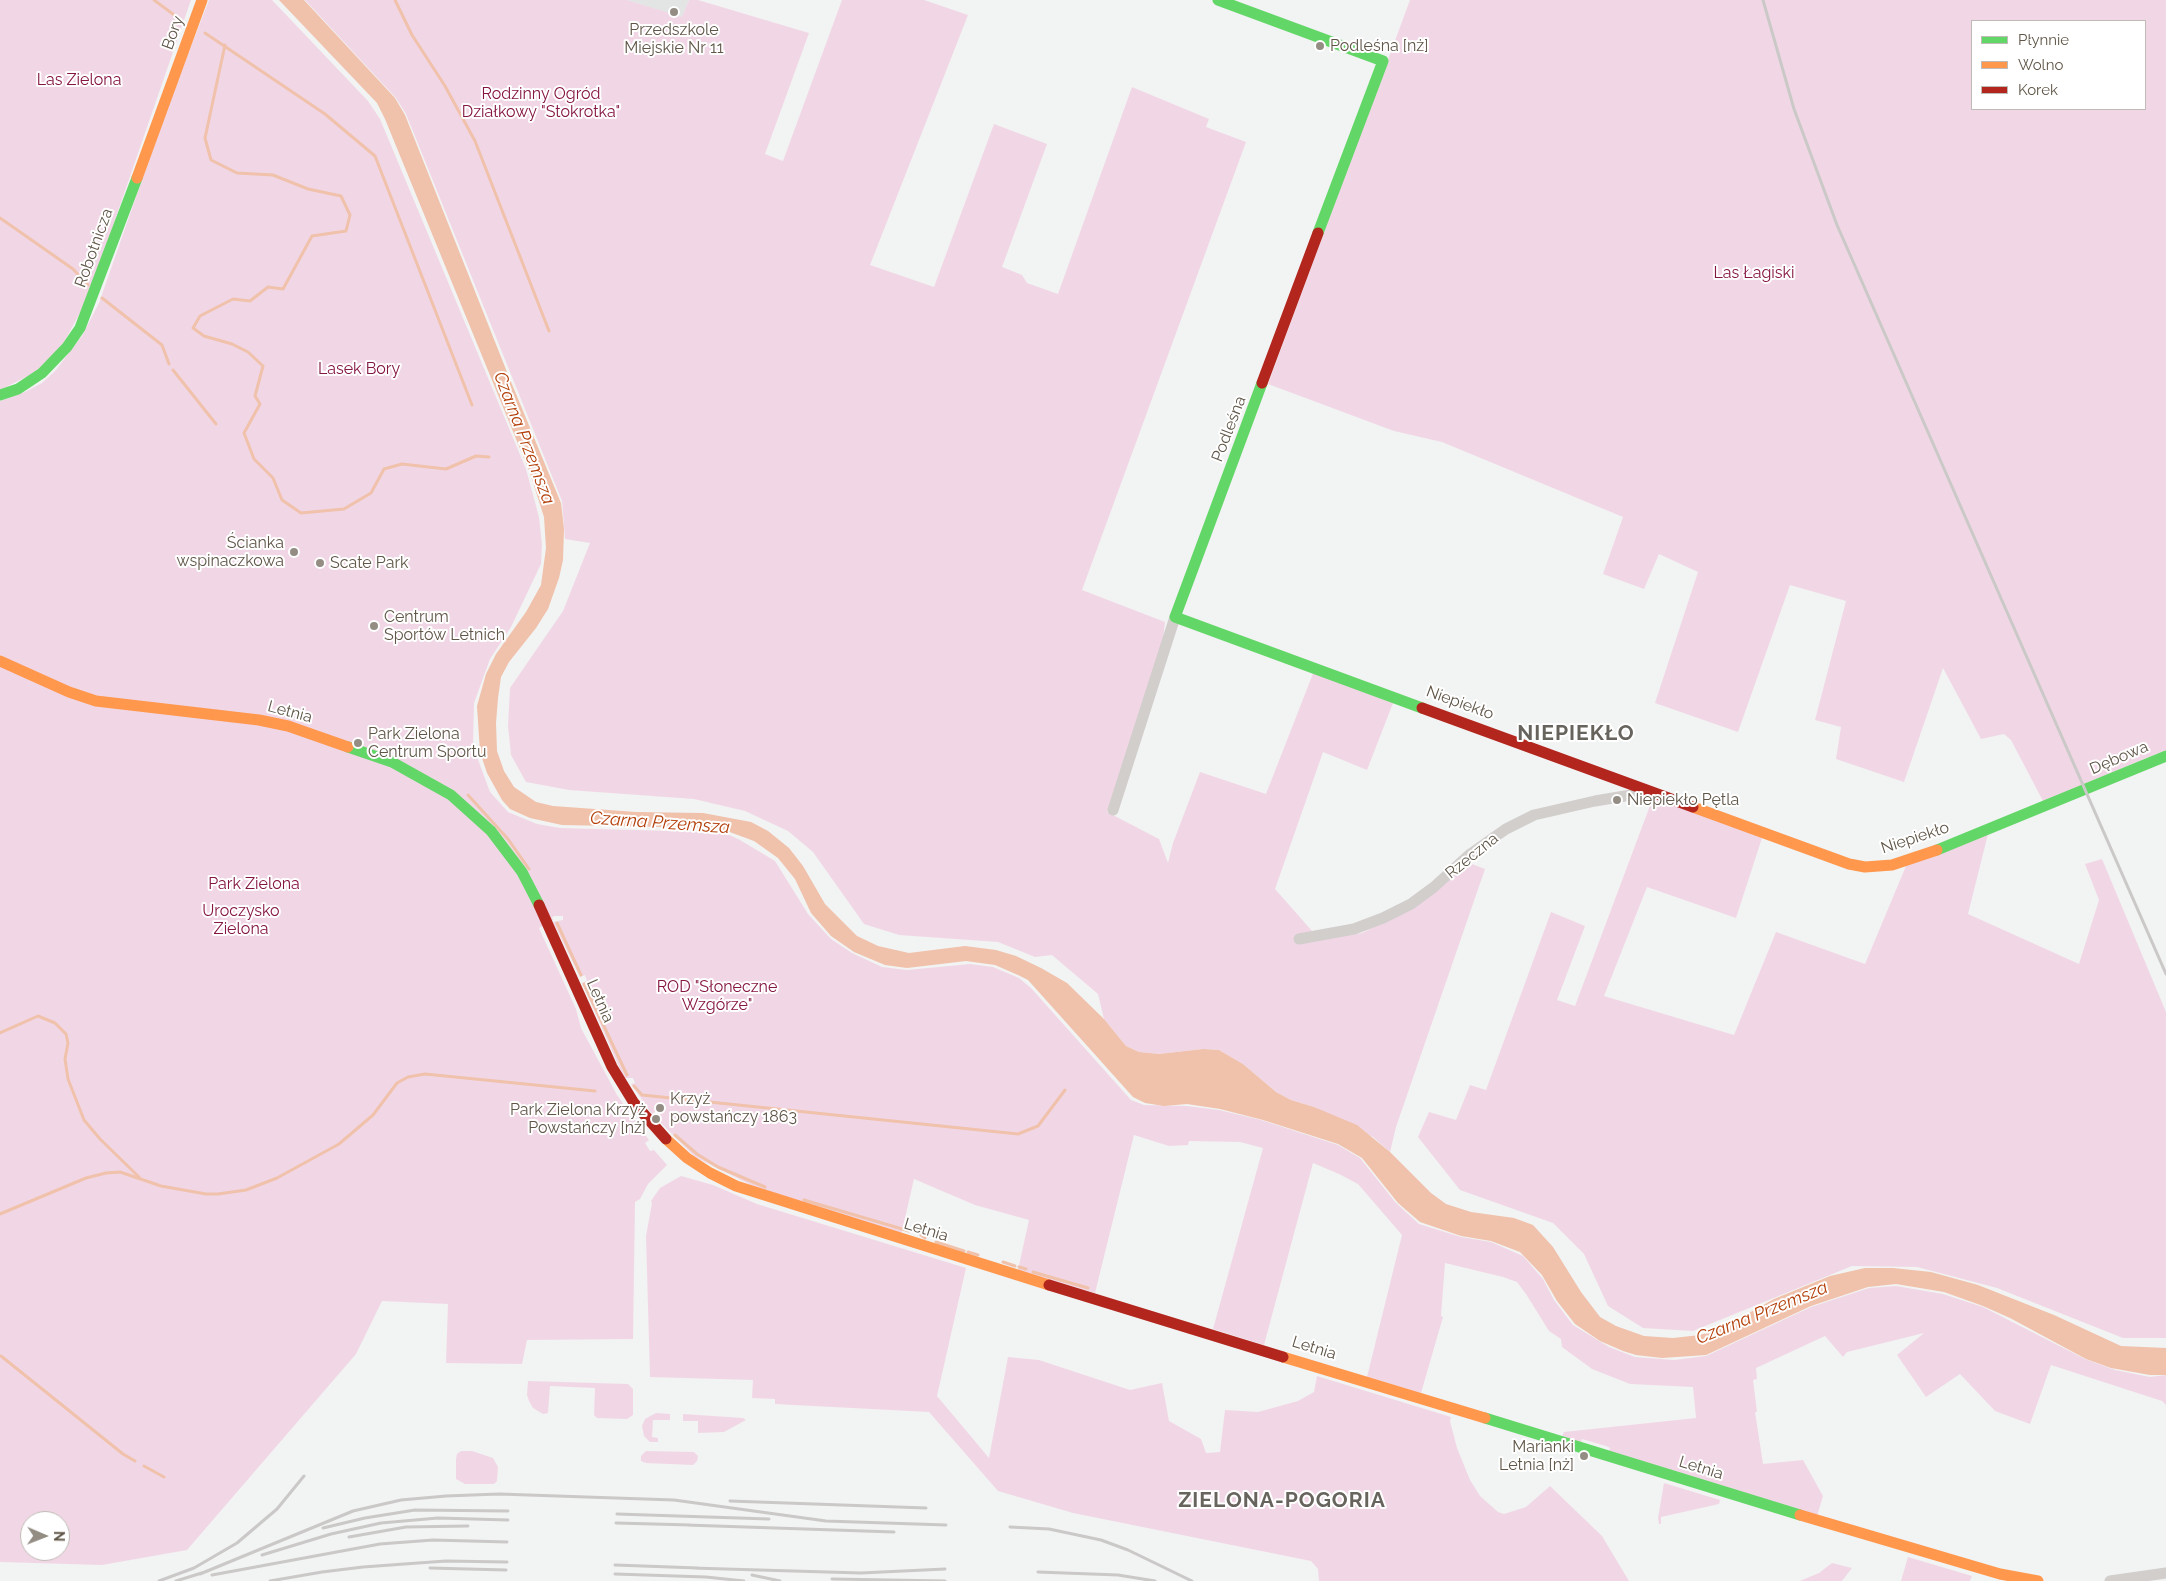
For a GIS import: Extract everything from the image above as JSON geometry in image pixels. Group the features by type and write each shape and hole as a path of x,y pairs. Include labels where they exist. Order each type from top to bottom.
{"street":[{"name":"Bory","path":"174,77 202,0"},
{"name":"Podleśna","path":"1113,810 1175,617 1383,61 1218,0"},
{"name":"Robotnicza","path":"0,395 18,389 42,373 67,347 80,328 174,77"},
{"name":"Niepiekło","path":"1175,617 1849,864 1865,868 1892,865 1918,858 2016,818"},
{"name":"Letnia","path":"0,661 78,696 105,704 247,718 288,726 392,762 420,776 451,796 491,831 522,872 537,900 612,1067 634,1103 659,1132 687,1158 710,1173 736,1186 915,1244 1865,1535 2000,1574 2038,1581"},
{"name":"Dębowa","path":"2016,818 2166,756"},
{"name":"Rzeczna","path":"1299,939 1354,929 1383,918 1411,904 1434,887 1474,851 1506,828 1534,815 1595,801 1653,791"},
{"path":"2110,1581 2166,1573"}],"shaded area":[{"name":"Przedszkole Miejskie Nr 11","path":"627,0 689,0 682,18"}],"green space":[{"name":"Las Zielona","path":"0,0 191,0 88,298 62,346 34,373 0,390"},
{"path":"209,0 272,0 368,101 380,119 526,469 539,517 542,545 541,564 511,627 490,659 474,703 473,746 490,792 508,812 537,824 560,828 725,833 740,840 775,861 808,914 831,939 852,953 882,967 907,970 970,964 993,967 1019,978 1031,988 1131,1100 1144,1105 1187,1106 1219,1110 1261,1120 1338,1145 1360,1158 1396,1203 1419,1224 1461,1237 1491,1242 1523,1256 1543,1279 1554,1300 1573,1325 1609,1347 1635,1357 1674,1360 1706,1356 1811,1307 1869,1288 1896,1286 1943,1294 1983,1307 2085,1359 2115,1370 2150,1377 2166,1375 2166,1405 2162,1401 2051,1365 2030,1424 1995,1411 1960,1374 1926,1397 1897,1355 1924,1333 1847,1352 1843,1357 1825,1336 1756,1368 1757,1379 1753,1380 1757,1412 1755,1412 1763,1464 1803,1460 1823,1496 1817,1516 1609,1451 1610,1448 1606,1446 1582,1439 1581,1443 1562,1437 1564,1432 1696,1418 1693,1387 1630,1384 1592,1369 1562,1347 1561,1339 1549,1331 1517,1282 1503,1277 1445,1263 1441,1316 1443,1317 1421,1393 1367,1377 1402,1235 1358,1184 1313,1163 1264,1345 1213,1329 1263,1148 1240,1142 1189,1141 1188,1145 1169,1146 1134,1135 1095,1293 1018,1270 1029,1220 975,1205 914,1179 901,1235 765,1192 695,1157 654,1116 662,1108 660,1107 652,1114 631,1084 635,1083 633,1078 624,1078 582,983 587,981 585,975 580,977 553,922 563,920 563,916 555,916 552,917 553,920 539,928 576,1009 581,1028 617,1095 649,1140 645,1143 650,1151 654,1150 667,1165 648,1184 640,1199 635,1202 633,1339 527,1340 522,1364 446,1363 448,1304 382,1301 356,1354 187,1550 102,1565 0,1562 0,401 25,392 42,383 55,371 82,336 99,303 166,111"},
{"name":"Rodzinny Ogród Działkowy \"Stokrotka\"","path":"305,0 627,0 682,17 689,0 698,0 809,33 765,154 783,161 842,0 924,0 968,15 870,265 934,287 994,124 1047,144 1002,267 1022,275 1027,283 1058,294 1132,87 1209,119 1206,127 1246,142 1082,590 1165,622 1162,647 1107,812 1159,839 1168,863 1173,843 1200,772 1266,794 1314,671 1393,703 1367,770 1323,752 1275,889 1320,940 1362,933 1403,913 1469,863 1485,869 1396,1127 1390,1152 1373,1137 1314,1107 1291,1100 1276,1092 1243,1064 1219,1050 1203,1049 1159,1054 1139,1052 1126,1046 1104,1019 1098,994 1052,955 1035,957 998,942 899,935 864,924 813,852 788,831 745,811 694,799 569,790 526,782 511,755 508,726 510,688 563,611 590,543 565,539 562,501 406,114 396,98"},
{"name":"Las Łagiski","path":"1410,0 2166,0 2166,750 2043,801 2011,740 2004,734 1981,739 1943,668 1904,782 1836,759 1841,727 1815,720 1846,601 1790,585 1738,732 1655,703 1698,572 1659,554 1644,589 1603,574 1623,517 1442,442 1394,431 1268,384"},
{"path":"1654,795 1762,838 1736,918 1647,887 1604,996 1734,1035 1776,932 1865,964 1906,866 1988,834 1968,914 2079,964 2099,900 2085,864 2102,859 2166,1012 2166,1338 2123,1338 1997,1288 1917,1267 1852,1266 1693,1331 1643,1328 1608,1306 1584,1254 1553,1223 1460,1190 1418,1137 1429,1112 1456,1120 1470,1085 1486,1090 1551,912 1585,926 1557,1000 1575,1006"},
{"path":"681,1176 713,1185 757,1204 966,1268 937,1396 989,1458 1008,1357 1039,1360 1130,1390 1162,1383 1169,1421 1201,1439 1206,1453 1220,1452 1225,1410 1258,1412 1298,1401 1314,1392 1317,1376 1451,1417 1450,1421 1457,1448 1470,1480 1480,1496 1498,1512 1504,1514 1526,1507 1550,1486 1602,1536 1629,1581 1319,1581 1318,1569 1311,1561 1073,1513 998,1491 929,1412 775,1404 775,1399 752,1398 753,1380 650,1377 646,1236 651,1201 660,1188"},
{"path":"528,1381 628,1384 633,1389 633,1415 627,1419 597,1418 594,1415 595,1388 550,1386 548,1413 543,1414 533,1408 529,1401 527,1395"},
{"path":"656,1413 670,1414 670,1420 653,1420 652,1437 658,1438 658,1442 650,1442 644,1436 642,1426 645,1419"},
{"path":"683,1414 743,1418 746,1420 724,1432 698,1433 698,1421 683,1421"},
{"path":"461,1451 472,1451 493,1458 498,1467 497,1481 494,1484 465,1484 456,1479 456,1459 457,1454"},
{"path":"646,1451 694,1452 698,1456 697,1461 693,1465 646,1463 641,1461 641,1456"},
{"path":"1664,1483 1720,1500 1719,1504 1661,1517 1661,1524 1659,1524 1658,1518"},
{"path":"1908,1557 1972,1576 1970,1581 1901,1581"},
{"path":"1832,1563 1852,1568 1842,1581 1800,1581 1819,1573"}],"water":[{"name":"Czarna Przemsza","path":"279,0 304,0 395,98 405,115 561,503 564,529 563,560 559,578 548,609 536,628 509,662 501,677 496,723 497,751 504,771 514,787 536,802 553,806 636,812 703,813 751,822 768,831 789,848 803,866 825,904 857,936 878,946 909,953 965,946 996,950 1016,956 1067,983 1104,1019 1126,1046 1139,1052 1159,1054 1203,1049 1219,1050 1243,1064 1276,1092 1291,1100 1314,1107 1357,1125 1390,1152 1431,1193 1446,1204 1471,1212 1514,1218 1533,1225 1553,1247 1581,1292 1600,1317 1616,1326 1644,1336 1673,1338 1700,1335 1722,1328 1774,1299 1830,1276 1865,1268 1893,1268 1931,1272 1978,1285 2054,1315 2121,1346 2166,1348 2166,1375 2150,1375 2111,1368 2086,1359 2010,1318 1983,1306 1944,1292 1896,1284 1868,1287 1811,1306 1706,1355 1662,1358 1636,1355 1623,1351 1600,1341 1575,1324 1557,1301 1542,1275 1520,1252 1491,1241 1461,1236 1420,1222 1398,1203 1362,1158 1338,1144 1263,1120 1220,1109 1187,1104 1164,1106 1145,1103 1133,1097 1028,980 995,965 966,961 907,968 885,965 854,952 831,936 811,913 795,879 778,858 754,841 727,831 711,828 562,825 530,818 510,809 502,800 487,773 480,752 477,706 486,674 496,654 526,612 541,585 546,548 544,517 530,473 377,103"}],"waterway":[{"path":"154,0 181,20"},
{"path":"395,0 412,35 445,86 475,141 549,331"},
{"path":"205,33 325,114 375,156 472,405"},
{"path":"225,45 205,138 211,160 237,173 273,175 308,189 341,196 350,215 346,231 312,236 283,289 268,287 250,301 233,299 200,316 193,328 204,336 232,344 248,352 263,366 255,396 260,404 244,433 254,459 273,478 282,500 301,513 344,509 371,493 384,469 402,464 446,469 476,456 489,457"},
{"path":"0,218 73,269 88,285"},
{"path":"102,298 162,345 169,364"},
{"path":"173,370 216,424"},
{"path":"468,795 508,839 529,869"},
{"path":"557,923 581,975"},
{"path":"584,984 627,1075"},
{"path":"0,1033 38,1016 55,1023 66,1034 68,1043 65,1059 68,1079 84,1120 100,1139 139,1177"},
{"path":"0,1214 86,1178 106,1173 120,1172 161,1186 206,1194 246,1190 277,1178 339,1144 373,1115 397,1083 408,1077 425,1074 595,1091"},
{"path":"634,1086 642,1095 1018,1134 1038,1126 1065,1090"},
{"path":"675,1135 697,1154 718,1167 765,1187"},
{"path":"804,1200 909,1231"},
{"path":"921,1235 925,1238"},
{"path":"936,1242 964,1251"},
{"path":"968,1252 978,1255"},
{"path":"1003,1262 1015,1266"},
{"path":"1019,1267 1026,1269"},
{"path":"1033,1272 1088,1288"},
{"path":"1,1356 123,1454 135,1461"},
{"path":"144,1466 164,1477"}],"railway":[{"path":"1763,0 1794,109 1837,225 2166,974"},
{"path":"159,1581 194,1568 237,1543 277,1509 304,1476"},
{"path":"200,1574 353,1511 401,1500 446,1496 499,1494 674,1500 826,1521 946,1525"},
{"path":"730,1501 926,1508"},
{"path":"323,1528 365,1518 415,1510 508,1511"},
{"path":"617,1514 769,1519"},
{"path":"262,1555 331,1534 381,1523 438,1518 508,1520"},
{"path":"616,1523 691,1525"},
{"path":"686,1525 894,1532"},
{"path":"349,1537 406,1527 468,1526"},
{"path":"1010,1527 1049,1529 1101,1540 1128,1550 1192,1581"},
{"path":"212,1575 380,1544 433,1540 507,1542"},
{"path":"270,1581 363,1567 446,1561 507,1562"},
{"path":"615,1565 698,1568"},
{"path":"430,1568 506,1570"},
{"path":"692,1568 861,1573 945,1569"},
{"path":"176,1581 205,1572"},
{"path":"1038,1572 1118,1575 1155,1581"},
{"path":"615,1574 706,1577 744,1581"},
{"path":"752,1575 780,1581"},
{"path":"832,1579 945,1581"}],"traffic: fast":[{"path":"1218,0 1383,61 1318,233"},
{"path":"0,395 18,389 42,373 67,347 80,328 137,178"},
{"path":"1262,383 1175,617 1422,708"},
{"path":"348,747 392,762 451,795 491,831 522,872 539,905"},
{"path":"1937,850 2166,756"},
{"path":"1485,1418 1800,1515"}],"traffic: slow":[{"path":"137,178 202,0"},
{"path":"0,661 69,692 96,701 259,720 288,726 348,747"},
{"path":"1693,807 1849,864 1865,867 1892,865 1937,850"},
{"path":"666,1139 687,1158 710,1173 736,1186 1049,1285"},
{"path":"1283,1357 1485,1418"},
{"path":"1800,1515 2000,1574 2038,1581"}],"traffic: jam":[{"path":"1262,383 1318,233"},
{"path":"1422,708 1693,807"},
{"path":"539,905 612,1067 634,1103 666,1139"},
{"path":"1049,1285 1283,1357"}],"place":[{"name":"Przedszkole Miejskie Nr 11","path":"674,12"},
{"name":"Podleśna [nż]","path":"1320,46"},
{"name":"Ścianka wspinaczkowa","path":"294,552"},
{"name":"Scate Park","path":"320,563"},
{"name":"Centrum Sportów Letnich","path":"374,626"},
{"name":"Park Zielona Centrum Sportu","path":"358,743"},
{"name":"Niepiekło Pętla","path":"1617,800"},
{"name":"Krzyż powstańczy 1863","path":"660,1108"},
{"name":"Park Zielona Krzyż Powstańczy [nż]","path":"656,1119"},
{"name":"Marianki Letnia [nż]","path":"1584,1456"}],"district":[{"name":"NIEPIEKŁO","path":"1576,734"},
{"name":"ZIELONA-POGORIA","path":"1282,1501"}],"park label":[{"name":"Lasek Bory","path":"359,369"},
{"name":"Park Zielona","path":"254,884"},
{"name":"Uroczysko Zielona","path":"241,920"},
{"name":"ROD \"Słoneczne Wzgórze\"","path":"717,996"}]}
